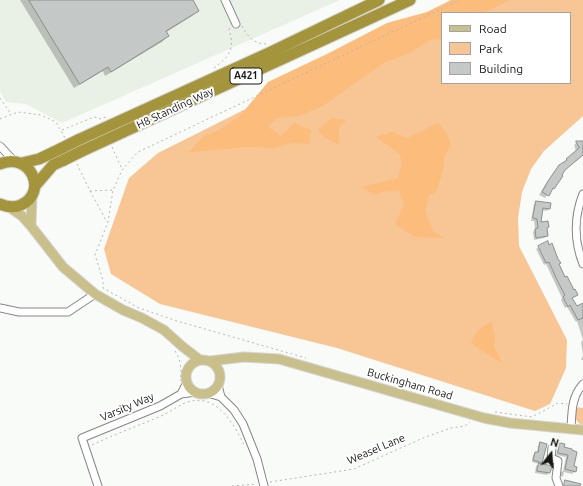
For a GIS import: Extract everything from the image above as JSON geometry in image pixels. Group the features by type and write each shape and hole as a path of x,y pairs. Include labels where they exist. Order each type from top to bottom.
{"highway":[{"name":"H8 Standing Way","path":"18,162 39,159 78,140 103,121 269,53 379,0"},
{"name":"H8 Standing Way","path":"33,190 53,165 410,0"},
{"name":"A421","path":"0,164 7,161 18,162"},
{"path":"18,162 32,173 33,190"},
{"name":"A421","path":"5,205 16,206 23,204 33,190"}],"main road":[{"path":"31,226 33,190"},
{"path":"5,205 22,216 63,267 95,294 123,310 164,330 179,349 188,370"},
{"path":"179,349 200,360 210,361 217,366 220,373"},
{"name":"Buckingham Road","path":"210,361 258,357 279,359 484,418 510,423 583,430"},
{"path":"200,360 194,362 188,370 183,382 200,394 208,393 218,385 220,373 232,358"}],"street":[{"path":"225,0 238,23"},
{"path":"0,146 18,162"},
{"path":"583,194 577,242 583,264"},
{"path":"0,308 19,312 68,312 95,294"},
{"path":"178,395 183,382"},
{"path":"571,429 574,397 578,389 583,384"},
{"path":"218,385 221,397"},
{"path":"178,395 196,392"},
{"path":"208,393 221,397 234,410 243,424 257,459 261,484"},
{"name":"Varsity Way","path":"84,448 82,438 160,406 178,395"},
{"path":"84,448 98,486"},
{"path":"552,448 551,458 558,461 556,478 558,486"}],"path":[{"path":"305,358 154,314 122,300 103,288 103,280 95,255 108,222 113,190 122,170 138,152 460,0"},
{"path":"213,69 227,57 232,40 229,29 238,23 253,41 261,44 271,44"},
{"path":"0,98 11,114"},
{"path":"61,131 94,117 99,117 103,121"},
{"path":"108,139 122,170"},
{"path":"90,191 108,222"},
{"path":"179,349 178,356 183,382"},
{"path":"178,395 180,405"},
{"path":"84,448 163,416 180,405 191,401 200,400 218,407 232,423 246,451"},
{"path":"493,411 532,417 558,404 573,405"},
{"name":"Weasel Lane","path":"232,486 261,484 354,469 423,438 452,428 465,426 474,420"},
{"path":"256,480 261,484"}],"shaded area":[{"path":"0,0 340,0 62,123 26,104 6,102 0,91"},
{"path":"451,0 510,0 485,12 441,12 441,40 432,39 406,55 385,62 321,107 298,116 277,118 268,127 281,136 294,123 311,130 309,144 294,143 273,148 248,147 189,152 203,137 219,130 239,117 268,82 387,23 427,12"},
{"path":"332,118 346,120 339,128 339,145 324,137 318,130"},
{"path":"438,123 447,134 451,145 444,157 444,167 436,192 429,195 425,211 433,231 444,238 415,237 395,224 404,205 399,190 380,192 374,195 362,187 398,178 402,165 400,154 376,137 392,132 408,138"},
{"path":"492,322 495,337 494,347 503,364 471,343 479,330"}],"green space":[{"path":"463,0 583,0 583,116 544,151 531,169 522,192 518,218 519,246 567,340 566,368 550,404 535,411 337,348 160,304 111,274 104,249 129,178 158,153"},
{"path":"575,407 583,408 583,426 575,416"}],"building":[{"path":"29,0 193,0 199,11 166,31 169,36 111,72 108,67 80,84"},
{"path":"576,141 583,141 583,155 565,170 562,175 563,176 554,189 553,188 549,196 542,192 559,165 567,160 566,159 579,148"},
{"path":"536,201 551,203 550,209 543,208 541,222 548,221 548,236 536,238 535,229 538,228 537,219 533,218"},
{"path":"548,241 549,245 552,243 561,263 559,264 565,277 567,276 578,295 572,298 577,306 583,303 583,318 578,320 570,305 568,307 563,297 565,295 549,262 546,263 538,246"},
{"path":"540,442 547,444 542,463 533,460 535,452 538,452"},
{"path":"560,443 565,444 564,447 577,452 574,466 577,467 576,472 565,469 568,455 558,453"},
{"path":"539,463 552,466 550,473 537,471"},
{"path":"565,480 581,484 580,486 564,486"}]}
